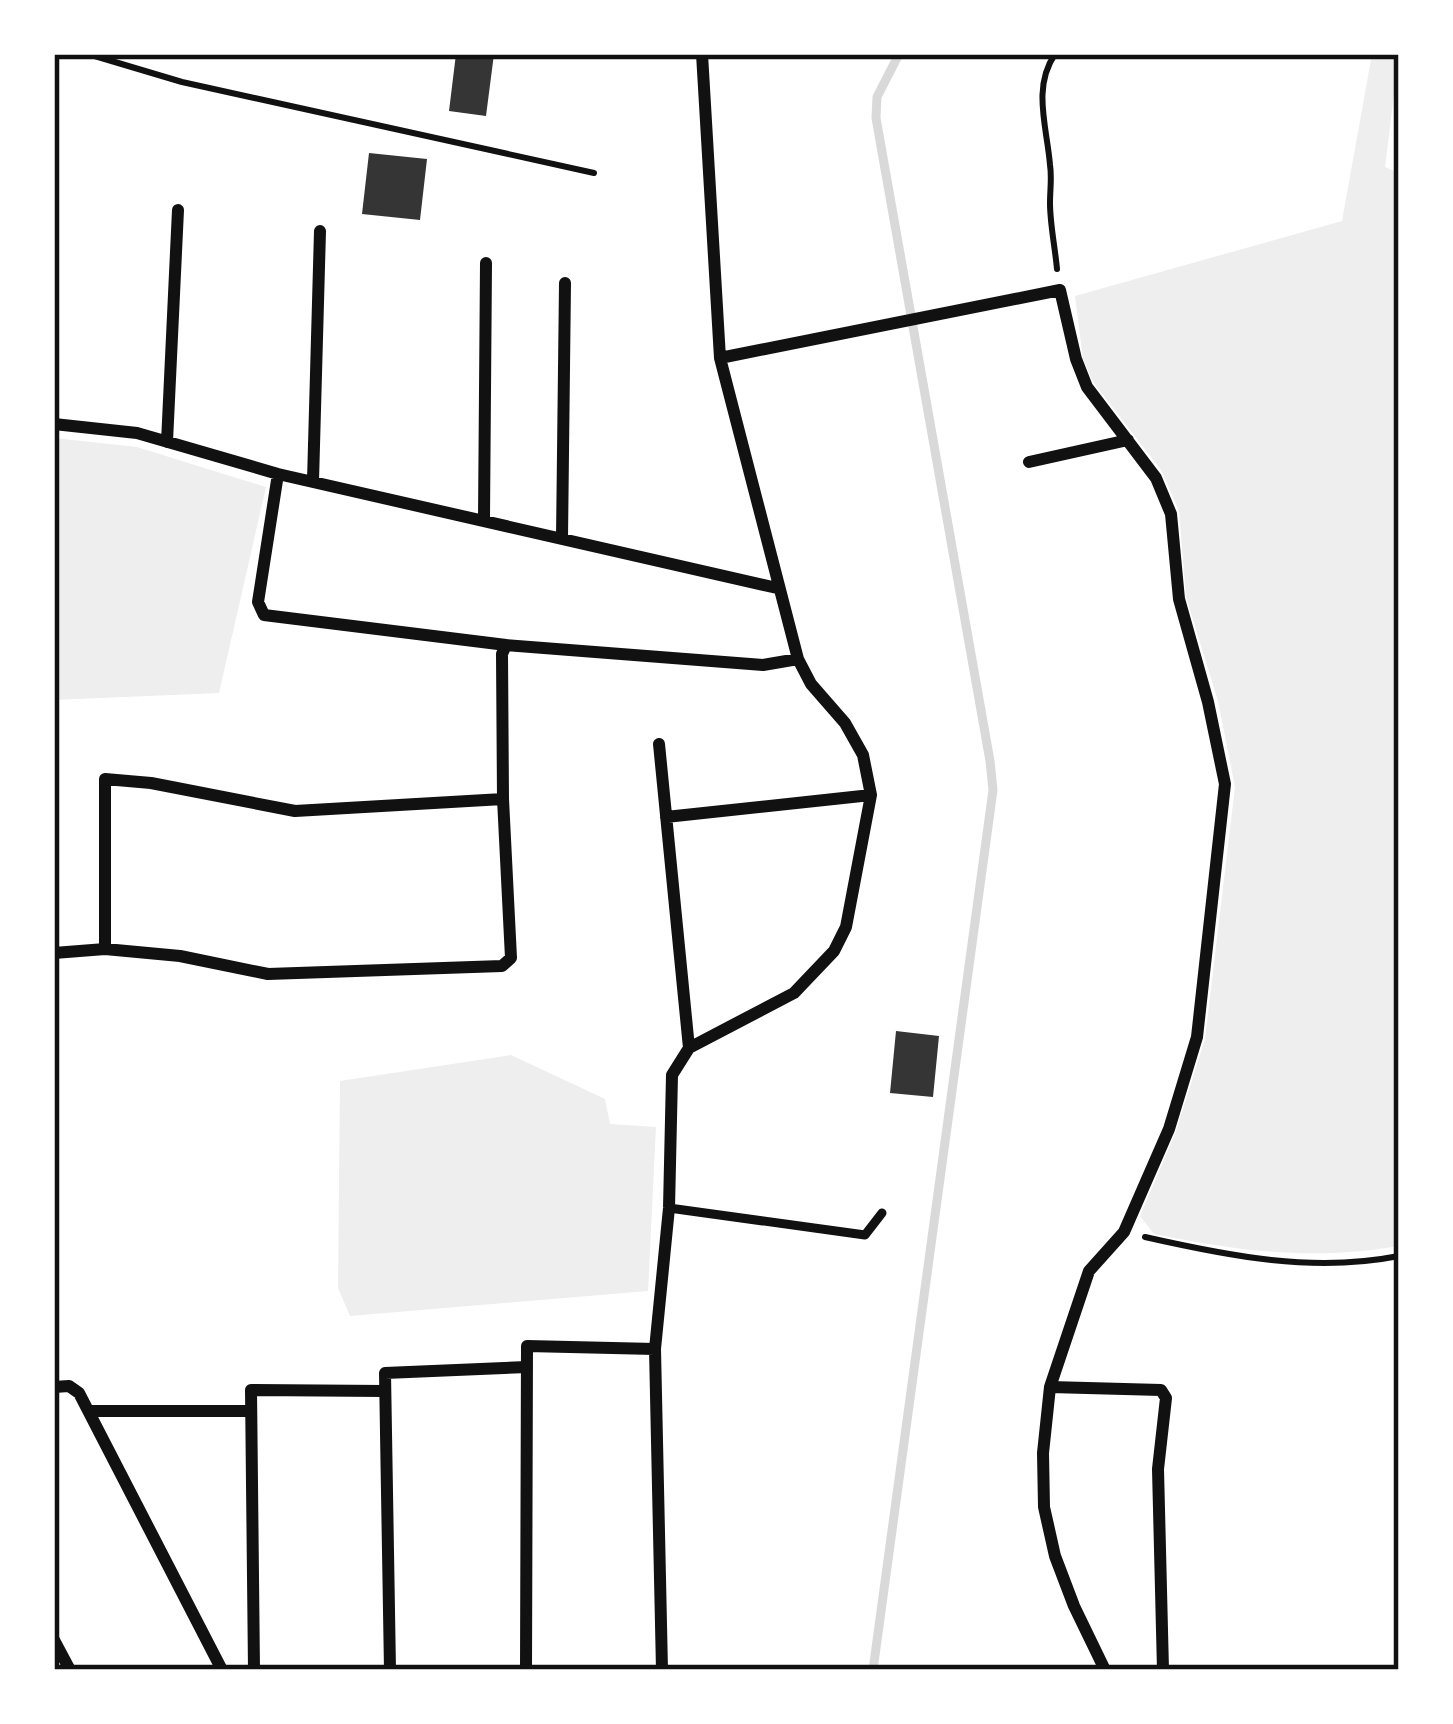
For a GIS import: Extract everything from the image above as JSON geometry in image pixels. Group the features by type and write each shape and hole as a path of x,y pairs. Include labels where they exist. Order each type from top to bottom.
{"street":[{"path":"662,1670 655,1349 669,1208 672,1076 688,1048 794,993 834,951 846,927 871,795 863,755 798,659 720,358 702,54"},
{"path":"166,442 178,210"},
{"path":"313,482 320,231"},
{"path":"484,519 486,263"},
{"path":"562,538 565,283"},
{"path":"720,358 1060,290 1076,359 1088,387 1156,478 1171,514 1179,599 1225,784 1197,1037 1169,1129 1124,1232 1089,1271 1050,1387 1043,1454 1044,1508 1055,1556 1105,1670"},
{"path":"54,424 137,433 278,474 778,588"},
{"path":"1030,462 1128,440"},
{"path":"278,474 258,602 263,615 506,645 763,665 798,659"},
{"path":"54,953 105,949 180,956 268,974 502,966 511,958 503,800 502,654 506,645"},
{"path":"659,744 688,1048"},
{"path":"105,949 105,779 151,783 295,812 503,800"},
{"path":"666,817 871,795"},
{"path":"526,1670 527,1346 655,1349"},
{"path":"390,1670 386,1373 527,1366"},
{"path":"54,1387 79,1393 222,1670"},
{"path":"1050,1387 1161,1390 1166,1398 1158,1468 1163,1670"},
{"path":"254,1670 251,1390 384,1391"},
{"path":"89,1411 251,1411"},
{"path":"54,1640 70,1670"}],"lane":[{"path":"669,1208 866,1235 882,1213"}],"path":[{"path":"88,54 182,82 593,172"},
{"path":"1055,54 1048,64 1042,106 1060,290"},
{"path":"1124,1232 1210,1252 1299,1264 1361,1264 1399,1256"}],"shaded area":[{"path":"1372,54 1399,54 1385,167 1399,173 1399,1246 1337,1253 1246,1249 1154,1234 1140,1216 1175,1134 1205,1039 1235,787 1218,701 1186,597 1179,511 1161,470 1093,382 1083,359 1075,296 1342,221"},
{"path":"54,438 137,447 266,487 219,693 54,700"},
{"path":"511,1055 605,1099 610,1124 656,1127 648,1291 350,1316 338,1288 340,1081"}],"building":[{"path":"456,54 494,54 486,116 449,111"},
{"path":"369,153 427,159 420,220 362,214"},
{"path":"896,1031 939,1036 933,1097 890,1093"}],"waterway":[{"path":"873,1670 993,790 876,118 877,97 899,54"}]}
